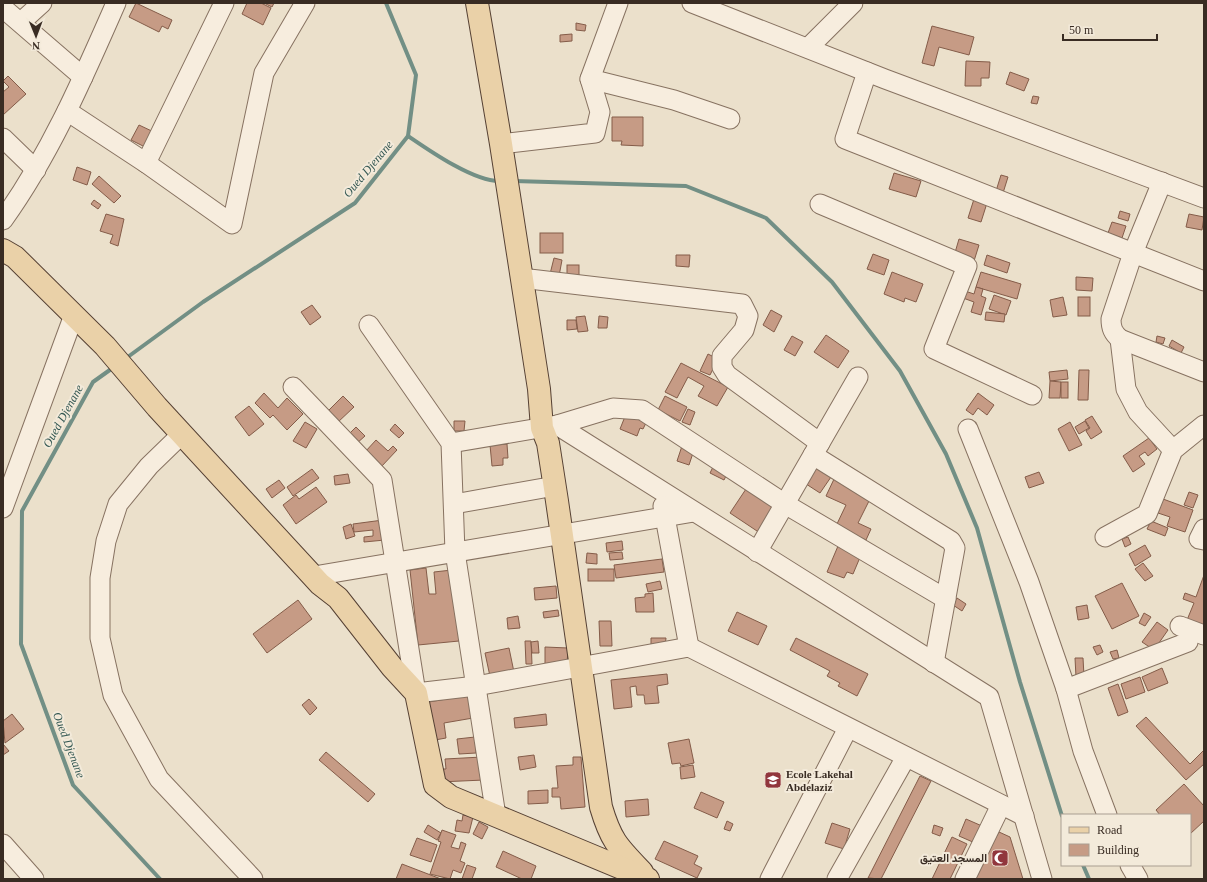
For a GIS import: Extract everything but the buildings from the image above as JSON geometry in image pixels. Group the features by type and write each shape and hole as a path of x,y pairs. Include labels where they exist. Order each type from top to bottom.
{"main road":[{"path":"478,3 502,149 538,389 549,426 548,443 601,807 608,830 617,847 648,879"},
{"path":"3,250 15,257 105,346 157,407 317,580 338,598 392,667 416,693 424,725 435,785 451,797 648,879"},
{"path":"317,580 344,625 424,725"}],"street":[{"path":"20,22 42,3"},
{"path":"3,220 36,170 67,111 116,3"},
{"path":"146,163 224,3"},
{"path":"67,111 146,163 232,224 264,73 305,3"},
{"path":"502,149 595,133 600,112 590,79 618,3"},
{"path":"692,3 867,72 1204,198"},
{"path":"808,48 853,3"},
{"path":"3,8 83,77"},
{"path":"867,72 845,139 1204,281"},
{"path":"590,79 674,100 730,119"},
{"path":"3,138 36,170"},
{"path":"1162,182 1133,253 1111,319 1114,334 1120,338 1204,372"},
{"path":"820,204 966,266 934,349 1032,395"},
{"path":"521,278 742,304 748,316 744,330 722,356 722,367 727,375 817,449 951,541 955,548 934,663"},
{"path":"5,497 74,315"},
{"path":"370,325 451,443 455,552 496,816"},
{"path":"1120,338 1126,390 1138,412 1173,450"},
{"path":"757,552 858,377"},
{"path":"293,387 382,480 416,693 476,686 581,668 689,647 1024,816"},
{"path":"451,443 549,426 613,408 642,410 785,504 946,599"},
{"path":"1105,537 1147,514 1173,450 1204,425"},
{"path":"549,426 660,491 988,697 1042,879"},
{"path":"968,429 1029,582 1066,689 1083,751 1107,814"},
{"path":"182,434 148,466 118,504 106,541 100,578 100,638 113,695 159,780 253,879"},
{"path":"454,504 555,486"},
{"path":"660,491 689,647"},
{"path":"317,580 455,552 694,512"},
{"path":"1204,530 1200,539 1204,540"},
{"path":"1066,689 1191,634"},
{"path":"770,879 848,728"},
{"path":"837,879 906,757"},
{"path":"965,879 1001,805"},
{"path":"3,844 34,879"},
{"path":"1131,866 1138,879"}],"waterway":[{"name":"Oued Djenane","path":"125,359 203,302 355,203 408,136 416,75 386,3"},
{"path":"408,136 465,171 489,180 499,181"},
{"path":"514,181 686,186 766,218 832,282 900,371 946,454 977,528 1020,682 1061,814"},
{"name":"Oued Djenane","path":"114,367 93,382 22,511 21,644 73,785 160,879"},
{"path":"1083,866 1089,879"}],"place":[{"name":"Ecole Lakehal Abdelaziz","path":"773,780"},
{"name":"المسجد العتيق","path":"1000,858"}]}
